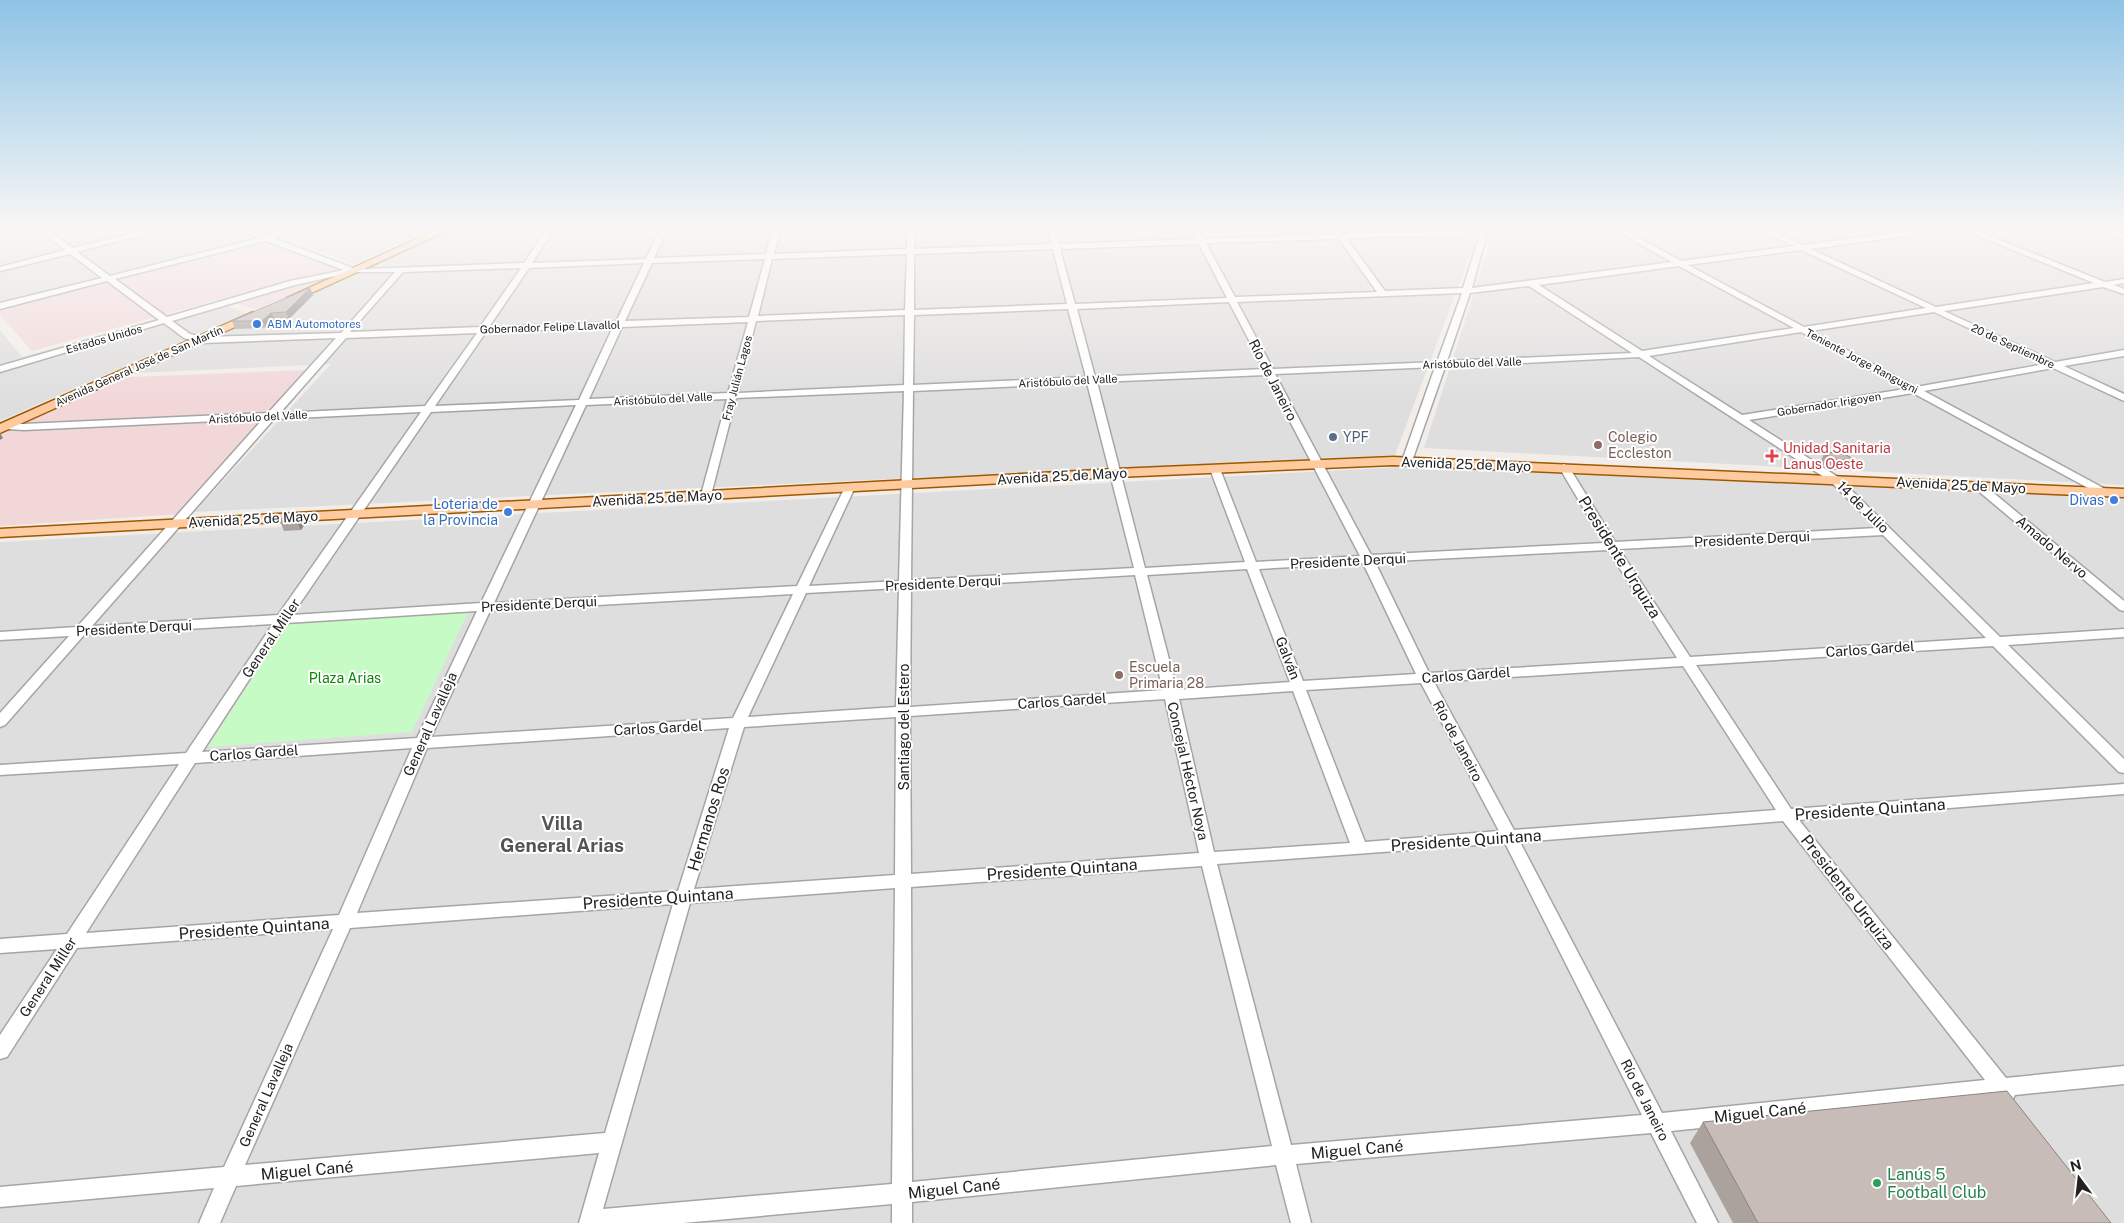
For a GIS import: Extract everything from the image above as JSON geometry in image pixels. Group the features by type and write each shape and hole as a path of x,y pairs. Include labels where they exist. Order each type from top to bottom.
{"main road":[{"path":"280,303 313,288"},
{"name":"Avenida General José de San Martín","path":"3,427 262,311"},
{"name":"Avenida 25 de Mayo","path":"0,533 1116,473 1407,461 2124,493"}],"street":[{"path":"0,306 69,288"},
{"name":"Gobernador Felipe Llavallol","path":"121,288 186,336 198,339 222,340 1488,288"},
{"name":"Estados Unidos","path":"0,369 277,288"},
{"path":"0,722 385,288"},
{"name":"General Miller","path":"0,1051 283,619 512,288"},
{"name":"General Lavalleja","path":"209,1223 345,921 422,742 636,288"},
{"name":"Fray Julián Lagos","path":"706,495 760,288"},
{"name":"Santiago del Estero","path":"902,1223 903,712 910,288"},
{"name":"Concejal Héctor Noya","path":"1067,288 1116,473 1171,694 1208,859 1301,1223"},
{"name":"Río de Janeiro","path":"1226,288 1425,678 1510,837 1708,1223"},
{"path":"1378,288 1382,293"},
{"name":"14 de Julio","path":"1538,288 1834,479 2124,768"},
{"name":"Teniente Jorge Rangugni","path":"1727,288 2102,492"},
{"name":"20 de Septiembre","path":"1890,288 2124,398"},
{"name":"Aristóbulo del Valle","path":"3,427 269,417 1644,355 2078,288"},
{"path":"1407,461 1467,290"},
{"name":"Gobernador Irigoyen","path":"1741,418 1916,390 2124,353"},
{"name":"Presidente Urquiza","path":"1564,467 1612,547 1787,815 2007,1095"},
{"name":"Galván","path":"1215,469 1360,848"},
{"name":"Hermanos Ros","path":"589,1222 684,896 738,723 850,487"},
{"name":"Amado Nervo","path":"1980,487 2124,607"},
{"name":"Presidente Derqui","path":"0,636 485,607 1886,531"},
{"name":"Carlos Gardel","path":"0,770 2124,633"},
{"name":"Presidente Quintana","path":"0,946 1510,837 2124,789"},
{"name":"Miguel Cané","path":"589,1222 1284,1155 2007,1095 2124,1074"},
{"name":"Miguel Cané","path":"0,1197 613,1142"}],"shaded area":[{"path":"0,288 55,288 0,302"},
{"path":"83,288 307,288 259,310 220,299 32,351 0,315 0,309"},
{"path":"321,288 1458,288 1395,455 194,512 331,364 134,373"},
{"path":"1476,288 2124,288 2124,485 1424,448"},
{"path":"217,302 246,313 0,421 0,330 22,357"},
{"path":"306,370 181,514 0,526 0,434 129,377"},
{"path":"1402,467 2124,498 2124,1223 0,1223 0,542"}],"green space":[{"name":"Plaza Arias","path":"468,612 412,732 208,747 288,624"}],"building":[{"path":"310,288 286,312 271,313 262,321 232,321"},
{"path":"1839,451 1855,460 1838,460 1824,454"},
{"path":"302,513 296,520 280,521 285,514"},
{"name":"Lanús 5 Football Club","path":"2007,1091 2111,1223 1758,1223 1703,1122"}],"place":[{"name":"ABM Automotores","path":"257,324"},
{"name":"YPF","path":"1333,437"},
{"name":"Colegio Eccleston","path":"1598,445"},
{"name":"Unidad Sanitaria Lanus Oeste","path":"1772,456"},
{"name":"Divas","path":"2114,500"},
{"name":"Loteria de la Provincia","path":"508,512"},
{"name":"Escuela Primaria 28","path":"1119,675"},
{"name":"Lanús 5 Football Club","path":"1877,1183"}],"district":[{"name":"Villa General Arias","path":"562,834"}]}
